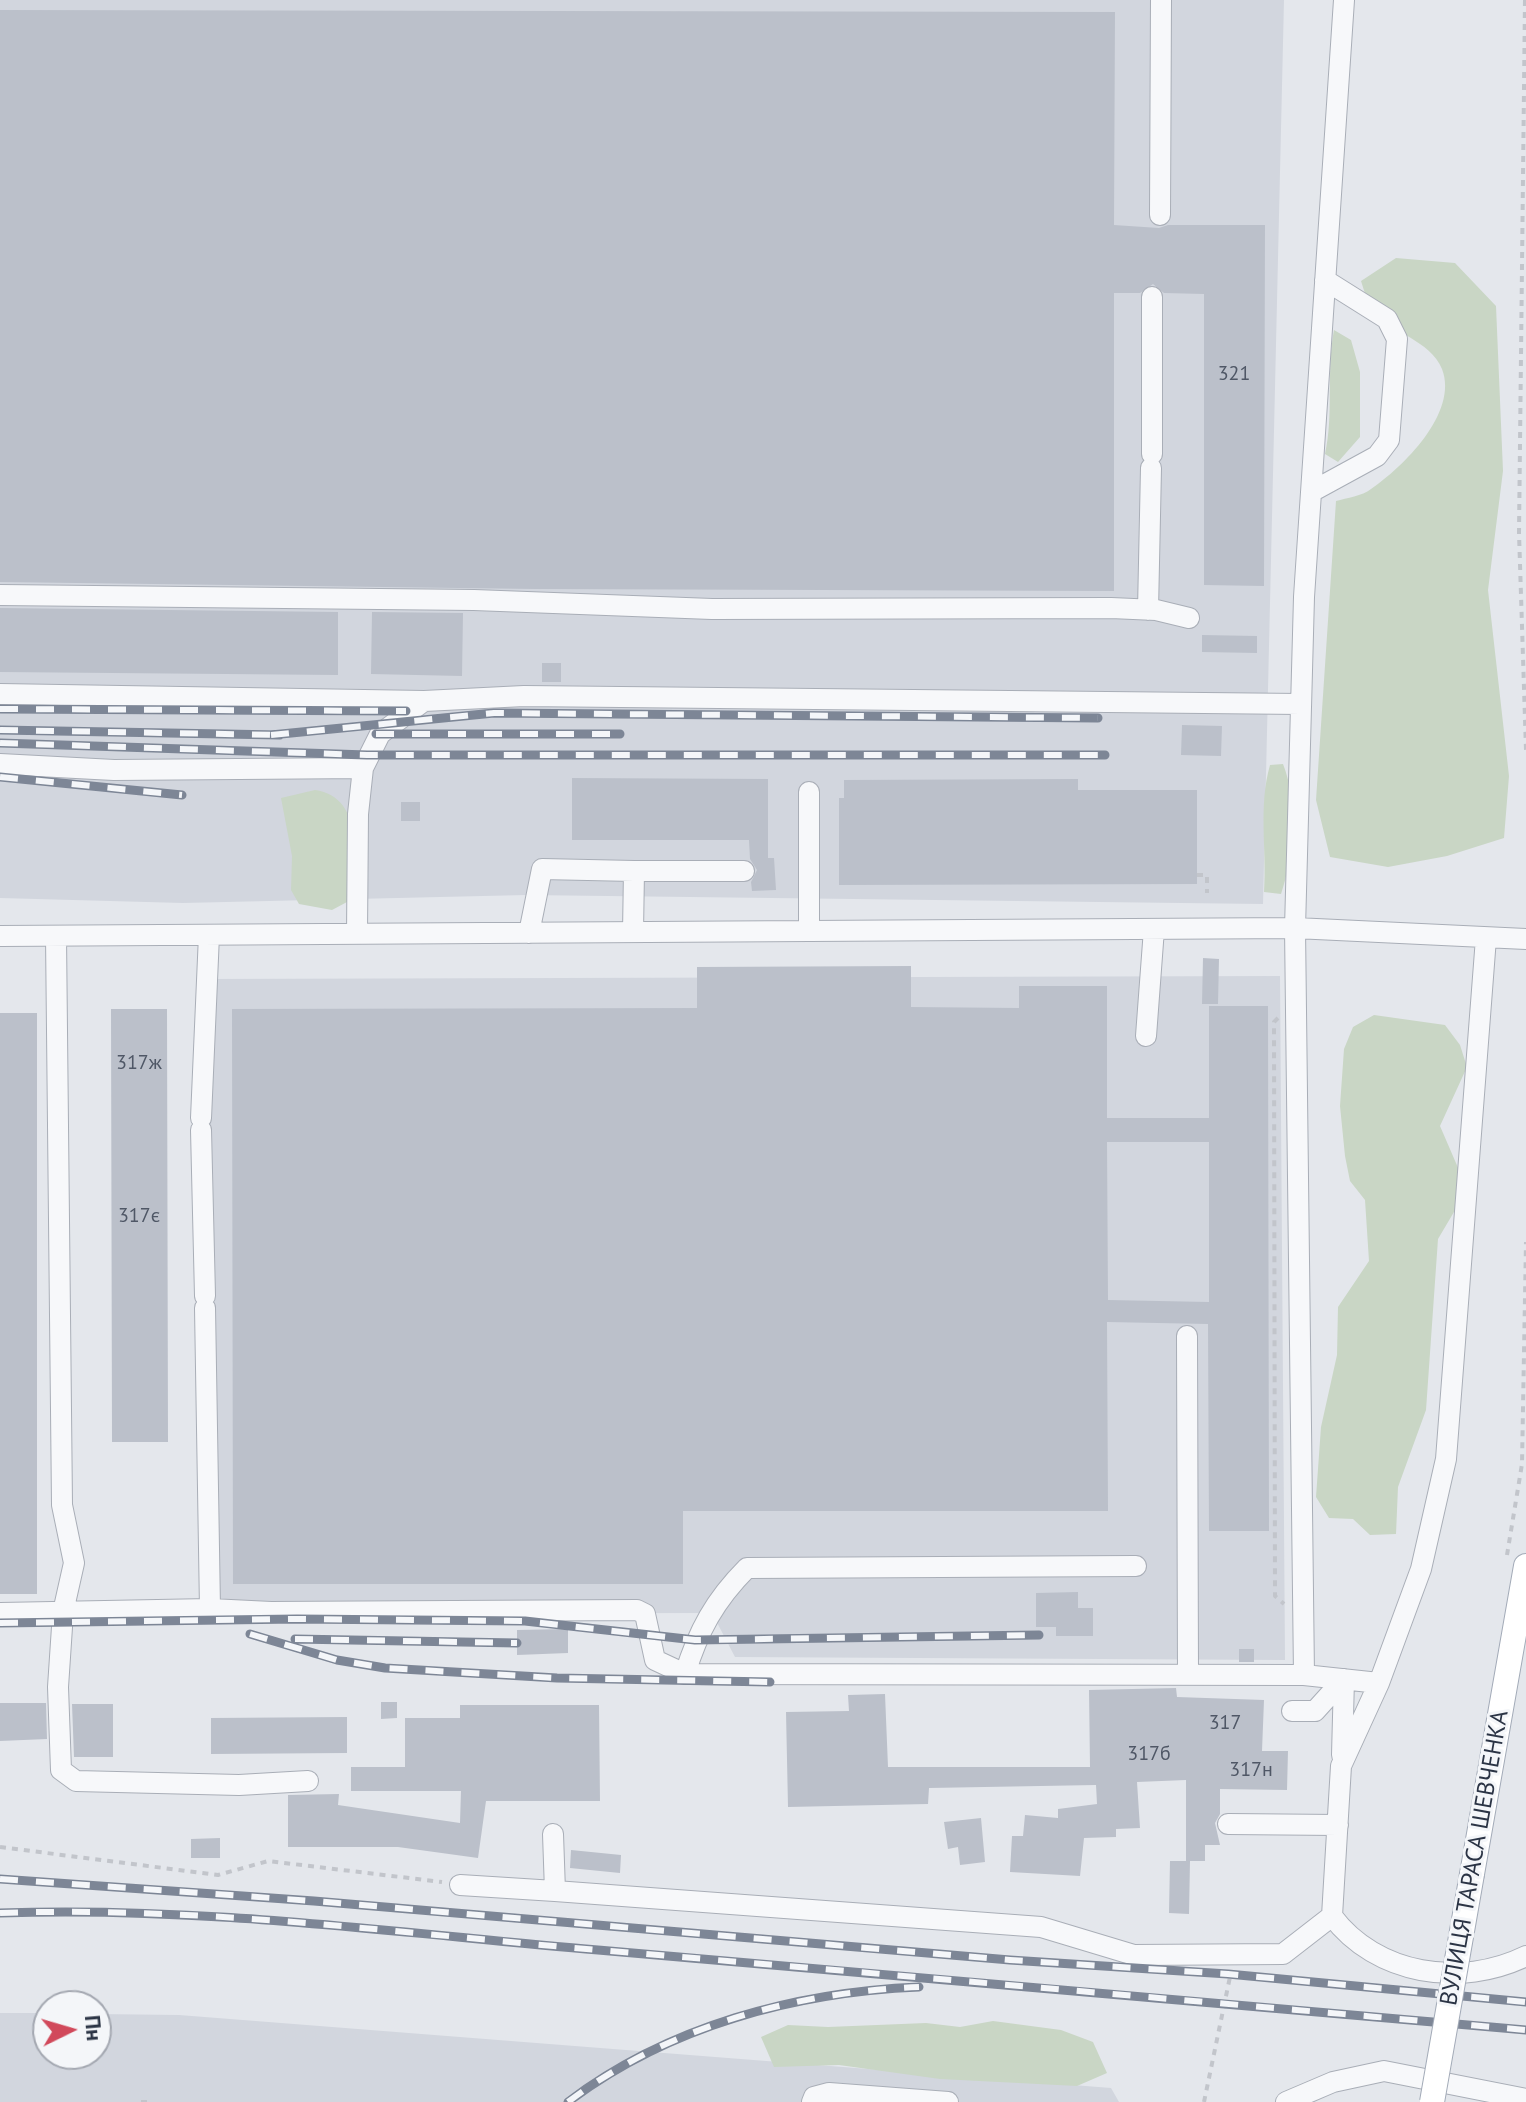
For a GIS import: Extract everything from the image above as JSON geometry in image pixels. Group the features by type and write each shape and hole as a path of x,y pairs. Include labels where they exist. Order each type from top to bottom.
{"main road":[{"name":"ВУЛИЦЯ ТАРАСА ШЕВЧЕНКА","path":"1432,2102 1472,1874 1516,1562"}],"lane":[{"path":"1160,215 1161,0"},
{"path":"1304,1675 1295,928 1311,492 1344,0"},
{"path":"1311,492 1377,456 1389,440 1397,339 1387,319 1325,280"},
{"path":"1148,610 1152,297"},
{"path":"0,595 474,600 712,609 1148,610 1189,618"},
{"path":"0,694 424,701 524,696 1301,704"},
{"path":"357,934 358,814 363,768 380,734 424,701"},
{"path":"0,764 114,770 363,768"},
{"path":"809,792 809,931"},
{"path":"529,933 542,869 744,871"},
{"path":"633,932 634,871"},
{"path":"0,936 1295,928 1526,939"},
{"path":"1146,1036 1154,929"},
{"path":"209,935 201,1124 210,1609"},
{"path":"56,936 62,1505 74,1563 63,1612 58,1687 61,1770 76,1781 239,1785 308,1781"},
{"path":"1341,1766 1379,1683 1421,1569 1446,1459 1486,938"},
{"path":"1187,1336 1188,1675"},
{"path":"685,1674 697,1635 720,1595 747,1568 1136,1566"},
{"path":"0,1613 210,1609 271,1612 637,1610 645,1614 655,1660 685,1674 1304,1675 1379,1683"},
{"path":"1292,1711 1315,1711 1344,1679"},
{"path":"1344,1679 1332,1916 1349,1940 1400,1965 1444,1973 1468,1973 1526,1956"},
{"path":"1228,1824 1338,1825"},
{"path":"553,1834 555,1891"},
{"path":"460,1885 1041,1927 1134,1955 1283,1954 1332,1916"},
{"path":"1286,2102 1333,2082 1384,2071 1526,2099"},
{"path":"812,2102 814,2097 829,2093 948,2102"}],"path":[{"path":"1525,0 1519,533 1526,750"},
{"path":"1197,875 1207,875 1207,893"},
{"path":"1281,1016 1274,1022 1275,1596 1303,1619"},
{"path":"1516,1562 1522,1464 1526,1242"},
{"path":"0,1847 35,1854 218,1875 268,1861 460,1885"},
{"path":"1204,2102 1228,1974 1249,1954"}],"shaded area":[{"path":"0,0 1284,0 1263,904 526,895 183,903 0,898"},
{"path":"1280,976 1285,1660 735,1657 712,1613 204,1614 203,979"},
{"path":"0,2013 32,2013 32,2070 112,2070 112,2014 179,2015 1111,2088 1119,2102 0,2102"}],"green space":[{"path":"1396,258 1455,263 1496,306 1503,471 1488,590 1509,776 1504,838 1447,856 1388,867 1330,857 1316,800 1336,501 1367,491 1398,468 1435,421 1445,386 1442,369 1429,351 1381,318 1366,296 1361,281"},
{"path":"1334,330 1351,340 1360,372 1360,437 1338,462 1325,454"},
{"path":"1283,764 1291,795 1292,829 1289,863 1281,894 1264,892 1264,812 1270,765"},
{"path":"315,790 331,795 342,805 350,818 354,834 353,869 347,902 332,910 299,904 291,890 292,856 281,798"},
{"path":"1374,1015 1445,1025 1460,1045 1467,1067 1440,1126 1459,1170 1464,1195 1438,1239 1426,1410 1398,1487 1396,1534 1370,1535 1353,1519 1329,1518 1316,1497 1321,1427 1337,1355 1338,1307 1369,1261 1365,1200 1350,1181 1345,1156 1340,1106 1344,1049 1353,1027"},
{"path":"993,2021 1061,2030 1093,2042 1107,2073 1077,2086 940,2079 839,2065 774,2067 761,2037 788,2025 828,2027 926,2023 960,2027"}],"building":[{"path":"0,10 1115,12 1114,225 1159,228 1168,225 1265,225 1264,586 1204,585 1204,294 1164,293 1153,284 1140,293 1114,293 1114,591 535,589 0,582"},
{"path":"0,608 338,612 338,675 0,672"},
{"path":"372,612 463,613 462,676 371,674"},
{"path":"1202,635 1257,636 1257,653 1202,652"},
{"path":"542,663 561,663 561,682 542,682"},
{"path":"1182,725 1222,726 1221,756 1181,755"},
{"path":"572,778 768,779 768,858 774,858 776,890 752,891 751,882 757,870 750,859 749,840 572,840"},
{"path":"1078,779 1078,790 1197,790 1197,884 839,885 839,798 844,798 844,780"},
{"path":"401,802 420,802 420,821 401,821"},
{"path":"1203,958 1219,959 1218,1004 1202,1004"},
{"path":"911,966 911,1007 1019,1008 1019,986 1107,986 1107,1118 1209,1118 1209,1006 1268,1006 1269,1531 1209,1531 1208,1324 1107,1322 1108,1511 683,1511 683,1584 233,1584 232,1009 697,1008 697,967","holes":["1107,1142 1209,1142 1209,1302 1108,1300"]},
{"path":"111,1009 167,1009 168,1442 112,1442"},
{"path":"0,1013 37,1013 37,1594 0,1594"},
{"path":"1078,1592 1078,1608 1093,1608 1093,1636 1056,1636 1056,1627 1036,1627 1036,1593"},
{"path":"568,1629 568,1653 517,1655 517,1630"},
{"path":"1239,1649 1254,1649 1254,1662 1239,1662"},
{"path":"1176,1688 1177,1697 1264,1700 1262,1751 1288,1751 1287,1790 1220,1789 1220,1814 1215,1823 1220,1845 1205,1845 1205,1861 1186,1861 1186,1780 1137,1782 1140,1828 1116,1829 1116,1837 1084,1838 1080,1876 1010,1872 1012,1836 1023,1836 1025,1815 1058,1818 1058,1809 1097,1804 1096,1785 929,1788 928,1804 788,1807 786,1712 849,1711 848,1695 885,1694 888,1767 1090,1767 1089,1690"},
{"path":"381,1702 397,1702 397,1718 381,1719"},
{"path":"0,1703 46,1703 47,1739 0,1741"},
{"path":"72,1704 113,1704 113,1757 74,1757"},
{"path":"460,1705 599,1705 600,1801 486,1801 478,1858 398,1847 288,1847 288,1795 339,1794 338,1805 460,1823 461,1791 351,1791 351,1767 405,1767 405,1718 460,1718"},
{"path":"347,1717 347,1753 211,1754 211,1718"},
{"path":"981,1818 985,1862 960,1865 958,1847 948,1849 944,1822"},
{"path":"220,1838 220,1858 191,1858 191,1839"},
{"path":"571,1850 621,1855 620,1873 570,1868"},
{"path":"1170,1861 1190,1861 1189,1914 1169,1913"}],"railway":[{"path":"0,709 406,711"},
{"path":"271,735 494,713 1098,718"},
{"path":"0,730 280,735"},
{"path":"376,734 620,734"},
{"path":"0,743 367,755 1105,755"},
{"path":"0,777 182,795"},
{"path":"0,1623 297,1619 525,1621 695,1640 1039,1635"},
{"path":"250,1634 337,1660 385,1668 557,1678 770,1682"},
{"path":"295,1639 517,1643"},
{"path":"0,1879 314,1901 1010,1960 1228,1974 1526,2002"},
{"path":"0,1913 150,1913 299,1922 1526,2030"},
{"path":"568,2102 607,2075 648,2053 735,2018 826,1996 919,1987"}]}
